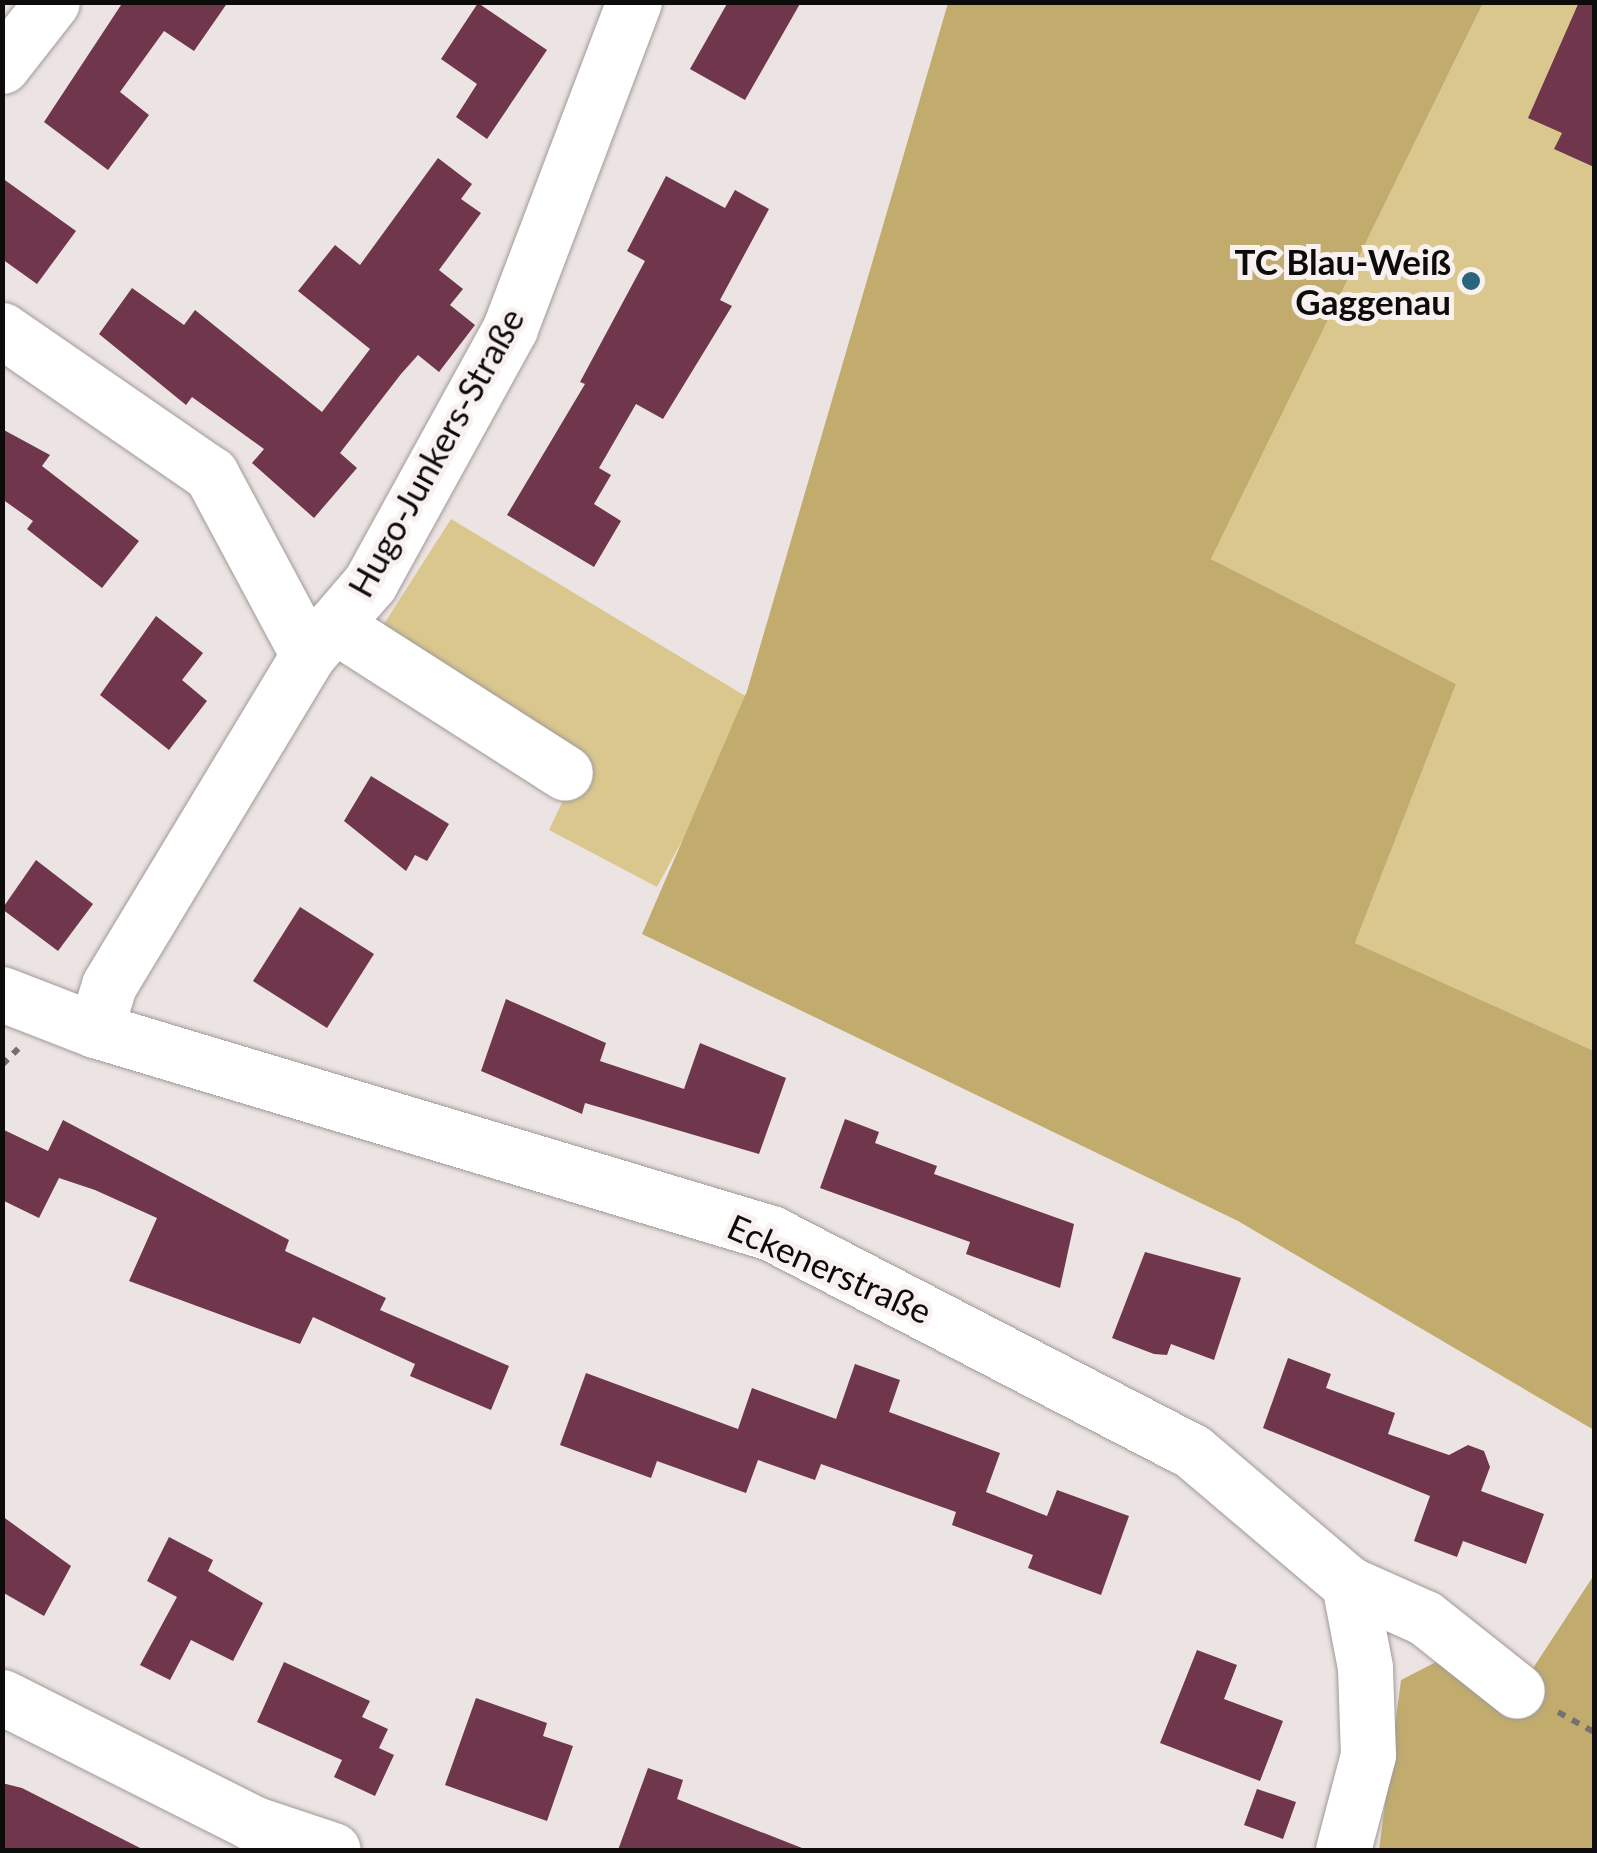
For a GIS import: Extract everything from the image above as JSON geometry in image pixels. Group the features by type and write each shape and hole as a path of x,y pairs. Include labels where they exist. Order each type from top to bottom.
{"street":[{"path":"2,66 52,2"},
{"name":"Hugo-Junkers-Straße","path":"95,1030 109,985 321,640 370,584 510,328 634,2"},
{"path":"2,330 211,474 321,640 564,773"},
{"name":"Eckenerstraße","path":"2,994 95,1030 771,1233 1192,1450 1349,1584 1425,1618 1518,1691"},
{"path":"1342,1850 1368,1755 1364,1667 1349,1584"},
{"path":"2,1697 252,1824 332,1850"}],"shaded area":[{"path":"948,3 1483,3 1211,559 1456,684 1355,943 1594,1051 1594,1430 1238,1221 642,934 747,691"},
{"name":"TC Blau-Weiß Gaggenau","path":"1483,3 1594,3 1594,1051 1355,943 1456,684 1211,559"},
{"path":"451,519 757,703 657,887 549,830 577,771 368,649"},
{"path":"1594,1575 1594,1850 1379,1850 1401,1680 1440,1660 1509,1705"}],"building":[{"path":"123,2 228,2 194,51 164,31 120,92 149,115 108,170 44,122"},
{"path":"728,2 801,2 745,100 690,69"},
{"path":"1579,2 1594,2 1594,167 1554,149 1562,133 1528,118"},
{"path":"478,3 547,50 487,139 456,117 477,84 441,59"},
{"path":"438,158 472,184 461,199 481,213 439,270 463,289 450,305 475,325 439,372 418,355 401,374 340,453 357,468 314,518 252,463 264,449 192,397 186,405 99,334 132,288 184,325 195,310 322,412 370,349 298,291 335,245 360,265"},
{"path":"666,176 725,208 735,190 769,209 720,300 732,306 663,419 636,404 599,468 611,475 594,504 621,521 594,567 507,515 585,384 580,382 645,261 627,251"},
{"path":"2,178 76,231 37,284 2,259"},
{"path":"2,429 50,455 42,466 139,541 102,588 27,529 33,521 2,499"},
{"path":"156,616 203,653 182,680 207,701 169,750 100,695"},
{"path":"371,776 449,824 427,861 415,855 406,871 344,821"},
{"path":"36,860 93,904 58,951 2,909"},
{"path":"300,907 374,954 327,1028 253,981"},
{"path":"506,999 606,1043 600,1061 684,1089 700,1043 786,1078 759,1154 585,1103 582,1114 481,1071"},
{"path":"845,1119 879,1132 875,1143 937,1166 934,1174 1074,1224 1060,1288 966,1254 970,1242 820,1188"},
{"path":"63,1120 289,1240 285,1251 386,1298 380,1310 509,1366 491,1410 410,1376 415,1364 313,1317 300,1344 129,1281 157,1218 95,1190 59,1178 39,1218 2,1200 2,1129 48,1151"},
{"path":"1145,1252 1241,1278 1214,1360 1171,1344 1167,1355 1154,1354 1112,1338"},
{"path":"1288,1358 1331,1374 1326,1388 1395,1413 1388,1434 1449,1455 1468,1445 1484,1451 1490,1467 1481,1491 1544,1514 1526,1564 1463,1541 1457,1557 1414,1541 1430,1496 1263,1428"},
{"path":"855,1364 900,1380 889,1412 1000,1453 986,1492 1047,1516 1057,1490 1129,1516 1101,1595 1028,1568 1033,1555 952,1525 956,1512 821,1464 815,1480 758,1460 746,1493 657,1461 651,1478 560,1445 586,1373 738,1429 752,1388 836,1419"},
{"path":"2,1516 71,1566 44,1616 2,1592"},
{"path":"169,1537 213,1560 208,1571 263,1603 233,1661 191,1640 170,1680 140,1665 177,1597 147,1581"},
{"path":"1197,1650 1237,1665 1224,1699 1283,1721 1260,1781 1160,1743"},
{"path":"284,1662 370,1701 362,1717 388,1729 379,1748 394,1755 375,1796 334,1777 342,1760 257,1722"},
{"path":"476,1698 547,1723 543,1736 573,1746 547,1821 445,1785"},
{"path":"648,1768 683,1780 677,1799 807,1850 618,1850"},
{"path":"2,1783 22,1788 144,1850 2,1850"},
{"path":"1257,1789 1296,1802 1283,1839 1244,1825"}],"place":[{"name":"TC Blau-Weiß Gaggenau","path":"1471,281"}]}
